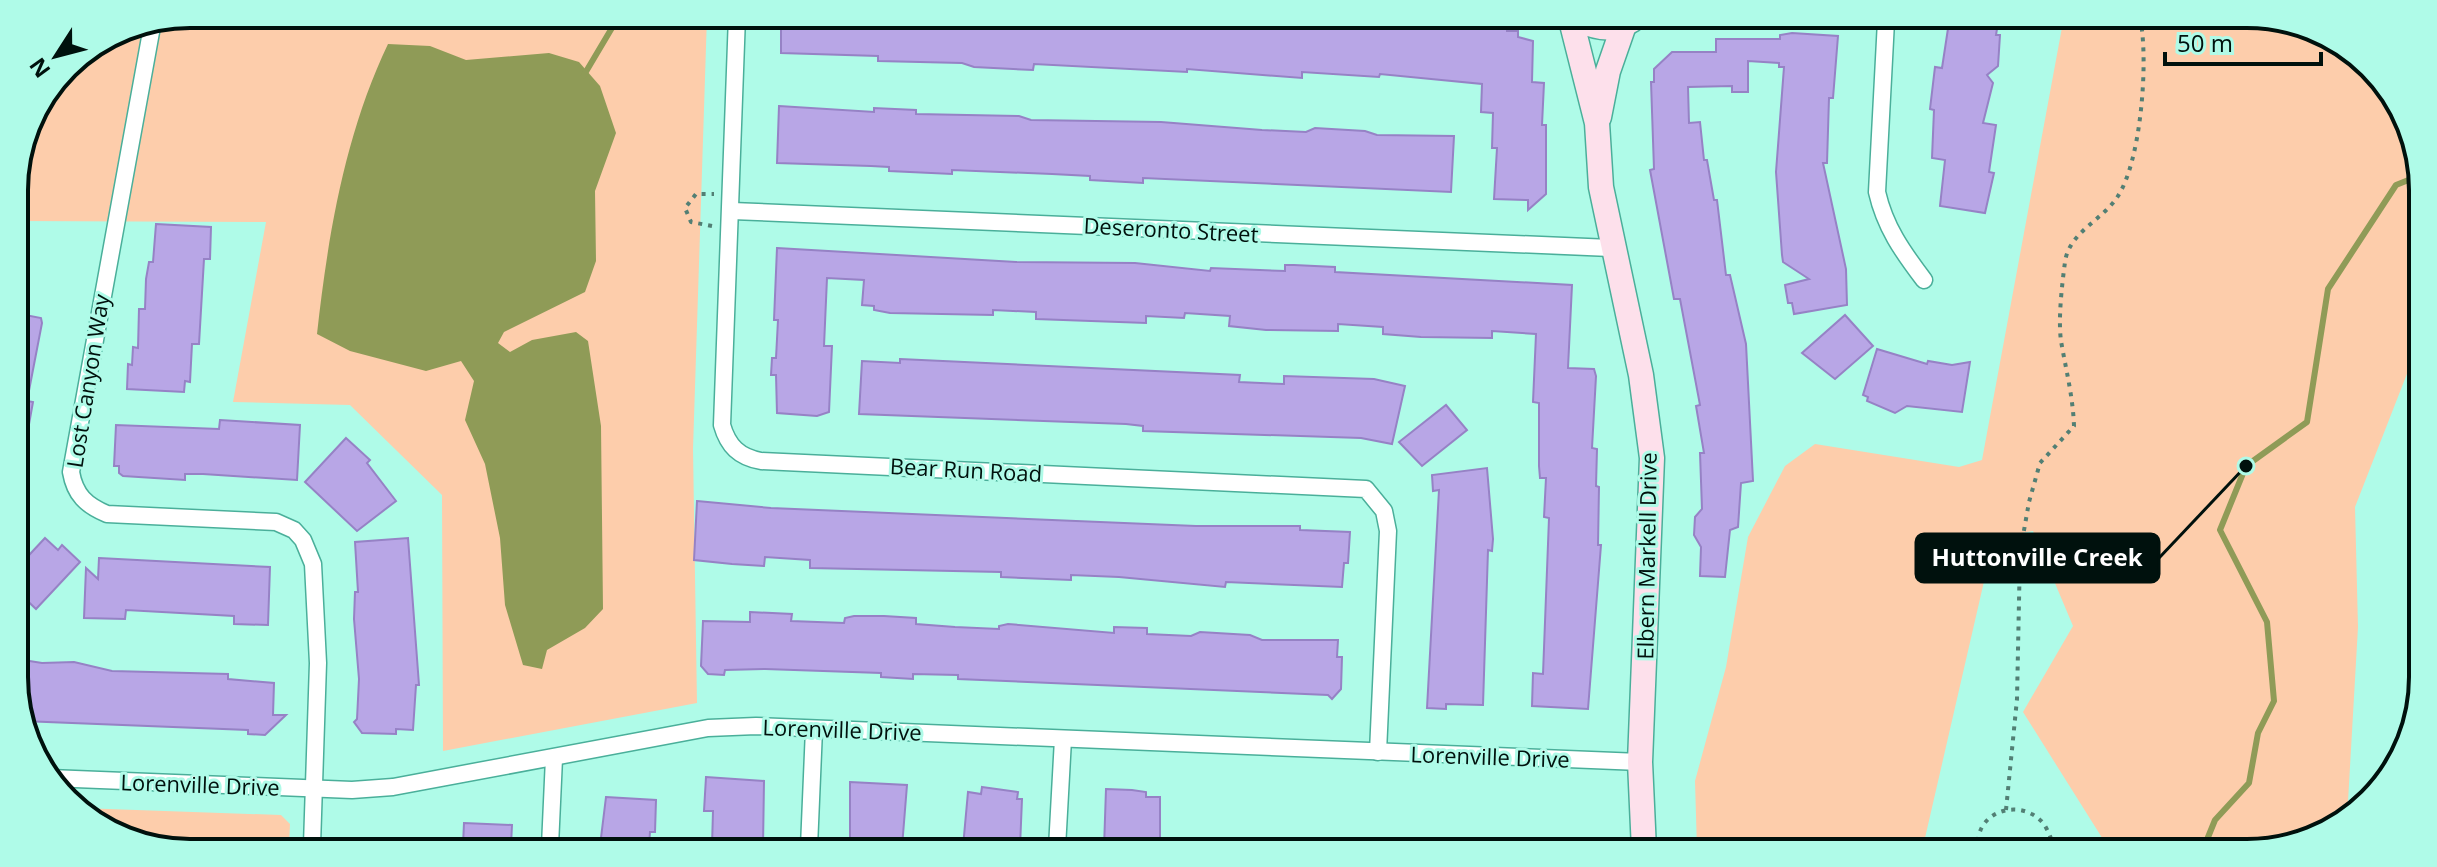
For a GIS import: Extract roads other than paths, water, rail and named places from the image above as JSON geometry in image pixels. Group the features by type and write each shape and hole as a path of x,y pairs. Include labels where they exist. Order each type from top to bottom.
{"street":[{"name":"Bear Run Road","path":"737,28 722,425 726,439 746,458 1366,489 1376,497 1384,511 1388,531 1378,752"},
{"name":"Elbern Markell Drive","path":"1573,28 1597,123 1601,187 1611,248 1641,375 1652,458 1640,762 1644,839"},
{"name":"Elbern Markell Drive","path":"1597,123 1608,71 1626,28"},
{"path":"1886,28 1877,192 1893,239 1924,280"},
{"name":"Lost Canyon Way","path":"151,33 71,472 73,486 92,508 107,514 276,522 294,530 303,540 313,564 318,649 315,789"},
{"name":"Deseronto Street","path":"732,211 1611,248"},
{"name":"Lorenville Drive","path":"64,779 315,789 393,787 708,728 814,729 1640,762"},
{"path":"809,839 814,729"},
{"path":"1057,839 1063,739"},
{"path":"550,839 554,758"},
{"path":"312,839 315,789"}],"waterway":[{"path":"584,75 612,28"},
{"path":"2207,839 2215,820 2249,783 2258,733 2274,701 2267,622 2220,530 2246,466 2307,422 2328,289 2396,185 2409,180"}],"place":[{"name":"Huttonville Creek","path":"2246,466"}]}
